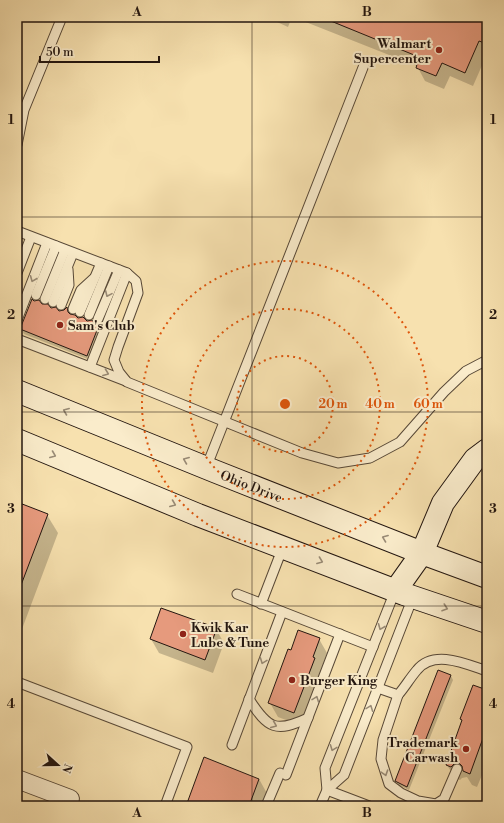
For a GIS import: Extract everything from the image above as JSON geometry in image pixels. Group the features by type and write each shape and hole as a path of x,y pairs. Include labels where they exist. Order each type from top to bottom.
{"main road":[{"name":"Ohio Drive","path":"17,391 206,468 487,577"},
{"path":"17,440 198,515 404,594 487,622"},
{"path":"404,594 443,503 475,459 487,450"}],"street":[{"path":"17,779 69,803"}],"lane":[{"path":"17,145 24,110 62,17"},
{"path":"206,468 364,65"},
{"path":"17,232 123,272 136,281 138,293 114,360 119,372 127,382"},
{"path":"17,273 31,237"},
{"path":"49,300 51,244"},
{"path":"17,320 51,244"},
{"path":"49,300 68,266 69,251"},
{"path":"49,300 69,251"},
{"path":"85,314 95,276 105,265"},
{"path":"85,314 105,265"},
{"path":"85,314 123,272"},
{"path":"90,367 123,272"},
{"path":"28,343 35,335 28,343"},
{"path":"28,343 69,354 90,367 302,453 338,463 370,458 400,442 455,381 466,371 487,360"},
{"path":"261,604 283,547"},
{"path":"237,594 373,647"},
{"path":"327,790 325,768 373,647 404,594"},
{"path":"320,806 327,790 344,775 378,688 404,594"},
{"path":"232,745 282,612"},
{"path":"266,806 283,774 308,718 340,634"},
{"path":"457,769 444,799 436,804 418,801 389,784 381,759 383,740 398,695 418,669 430,660 449,660 487,671"},
{"path":"17,682 187,747 165,806"},
{"path":"378,688 398,695"},
{"path":"249,699 256,711 265,720 277,727 293,725 308,718"},
{"path":"327,790 369,806"}],"building":[{"name":"Walmart Supercenter","path":"321,17 487,17 487,44 479,41 465,73 442,63 436,76 416,68 419,57"},
{"name":"Sam's Club","path":"32,299 34,301 39,300 42,304 48,304 51,308 56,307 59,311 64,310 67,307 70,314 75,315 78,318 83,317 87,321 92,320 95,324 99,325 87,356 20,329"},
{"path":"17,502 48,514 18,593 17,593"},
{"name":"Kwik Kar Lube & Tune","path":"161,608 217,628 205,660 150,639"},
{"name":"Burger King","path":"298,630 320,638 313,657 315,658 294,713 268,703 288,649 291,650"},
{"path":"438,670 451,675 407,787 395,781"},
{"name":"Trademark Carwash","path":"473,685 487,690 487,727 470,774 463,771 462,766 459,763 454,764 451,767 446,765 462,720 460,719"},
{"path":"204,757 259,779 249,806 186,806"}],"place":[{"name":"Walmart Supercenter","path":"439,50"},
{"name":"Sam's Club","path":"60,325"},
{"name":"Kwik Kar Lube & Tune","path":"183,634"},
{"name":"Burger King","path":"292,680"},
{"name":"Trademark Carwash","path":"466,749"}]}
